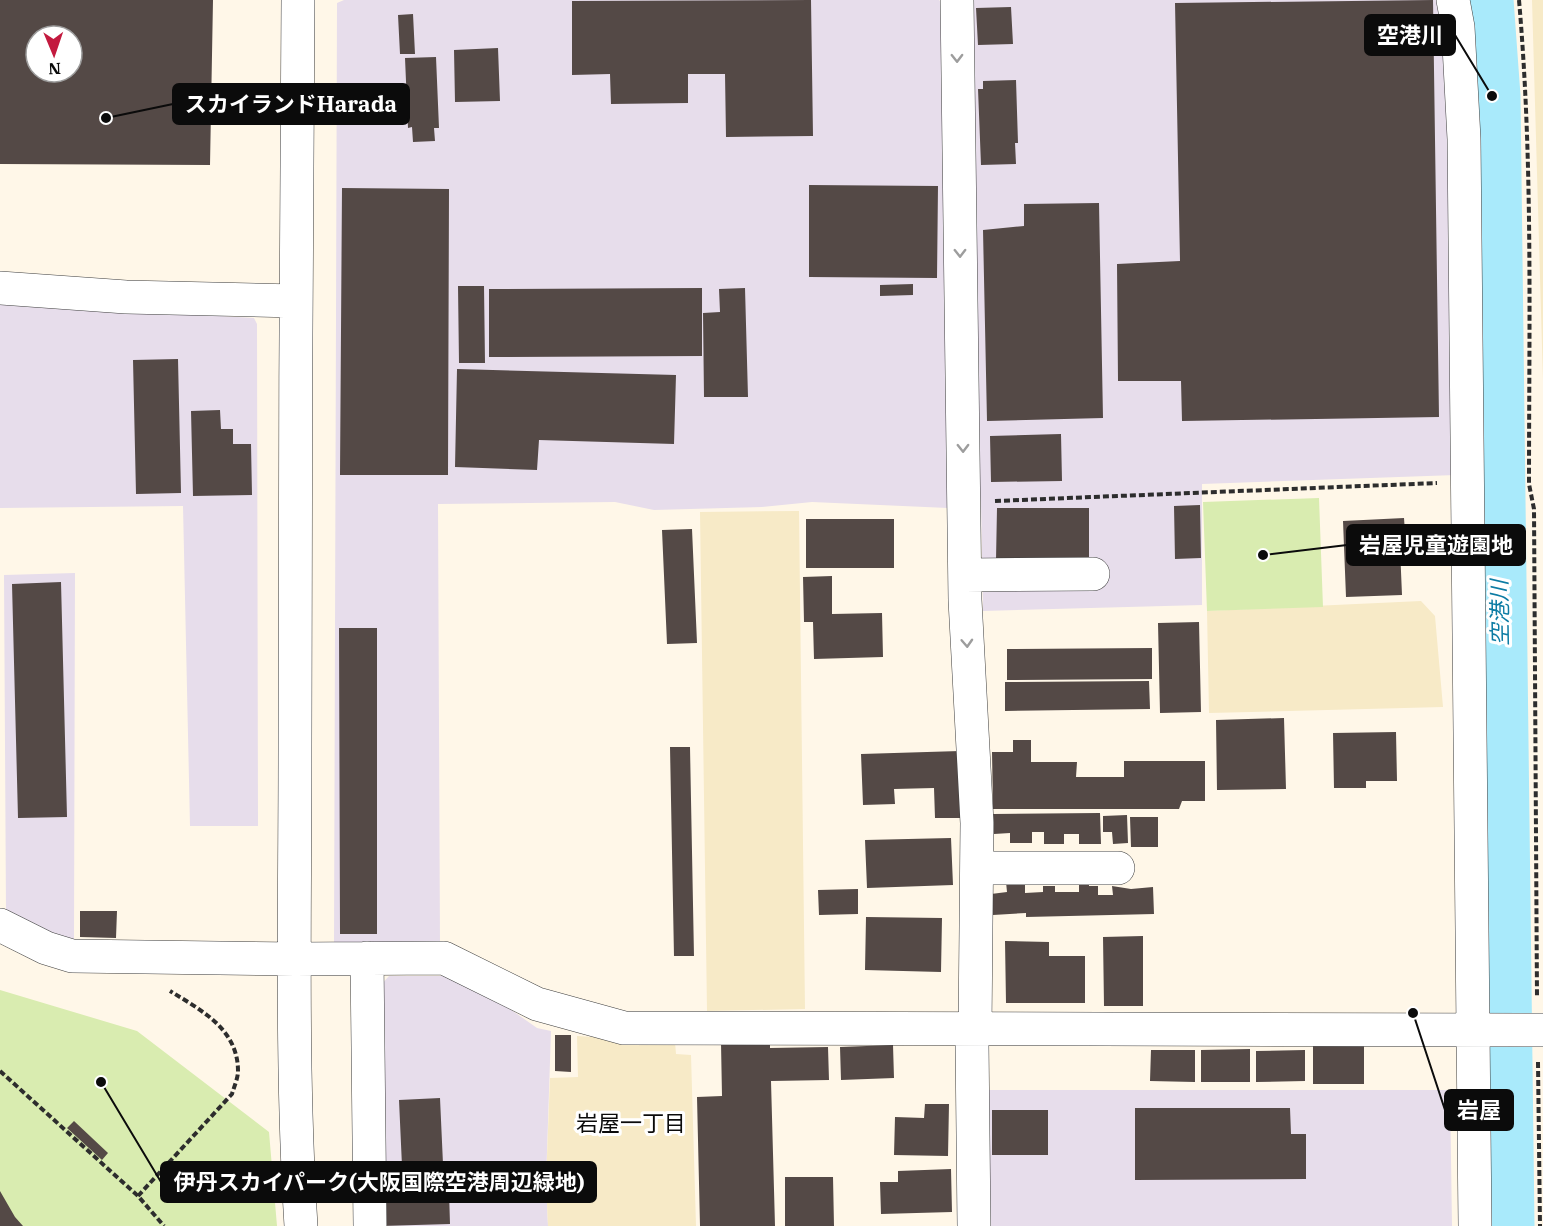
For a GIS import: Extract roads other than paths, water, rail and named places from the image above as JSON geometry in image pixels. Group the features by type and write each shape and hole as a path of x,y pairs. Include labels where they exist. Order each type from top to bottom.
{"street":[{"path":"298,0 295,301 295,959 296,1150 301,1226"},
{"path":"957,0 965,575 977,823 975,1030 972,1042 974,1226"},
{"path":"1453,0 1458,27 1464,139 1467,482 1480,1030 1475,1226"},
{"path":"0,288 126,297 295,301"},
{"path":"965,575 1093,574"},
{"path":"977,868 1118,867"},
{"path":"0,925 46,948 72,956 295,959 444,958 537,1004 624,1028 1537,1031"},
{"path":"367,958 370,1226"}],"waterway":[{"name":"空港川","path":"1485,0 1492,96 1506,1226"}],"place":[{"name":"空港川","path":"1492,96"},
{"name":"スカイランドHarada","path":"106,118"},
{"name":"岩屋児童遊園地","path":"1263,555"},
{"name":"岩屋","path":"1413,1013"},
{"name":"伊丹スカイパーク(大阪国際空港周辺緑地)","path":"101,1082"}],"district":[{"name":"岩屋一丁目","path":"631,1122"}]}
